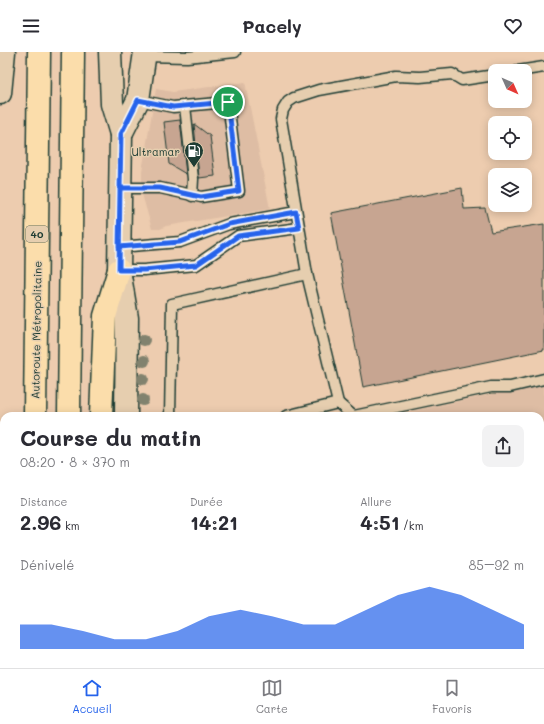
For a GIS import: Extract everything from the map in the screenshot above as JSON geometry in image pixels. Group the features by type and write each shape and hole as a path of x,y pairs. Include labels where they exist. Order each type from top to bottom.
{"highway":[{"name":"Autoroute Métropolitaine","path":"35,412 39,52"},
{"path":"69,412 73,52"},
{"path":"101,412 105,316 119,270"}],"main road":[{"path":"0,93 4,52"},
{"path":"110,52 112,104 121,134 119,270 127,318 126,412"},
{"path":"121,134 138,100 144,54"}],"lane":[{"path":"144,54 235,52"},
{"path":"532,69 544,67"},
{"path":"348,412 338,403 307,274 281,119 283,110 294,98 319,90 396,76 420,78 452,74 462,80 488,76"},
{"path":"120,188 160,188 201,197 239,191 228,102 167,106 138,100"},
{"path":"184,106 193,179 192,196"},
{"path":"119,247 180,242 229,224 296,212"},
{"path":"119,270 144,270 196,265 238,236 299,228"},
{"path":"170,412 172,304 307,274"},
{"path":"373,412 491,388 510,387 544,379"},
{"path":"302,412 338,403"}],"shaded area":[{"path":"245,82 270,209 166,226 160,229 152,229 142,194 142,171 156,89 173,92"},
{"path":"544,383 544,412 409,412"}],"building":[{"path":"180,120 186,174 169,164 164,122"},
{"path":"194,124 210,136 215,176 199,178"},
{"path":"462,188 464,209 485,208 491,232 544,224 544,350 363,387 331,213"}],"place":[{"name":"Ultramar","path":"194,168"}],"route":[{"path":"228,102 173,107 138,100 121,134 119,247 180,242 229,224 296,212 299,228 238,236 196,265 144,270 119,270 119,247 120,188 139,188 160,188 201,197 239,191 228,102"}]}
